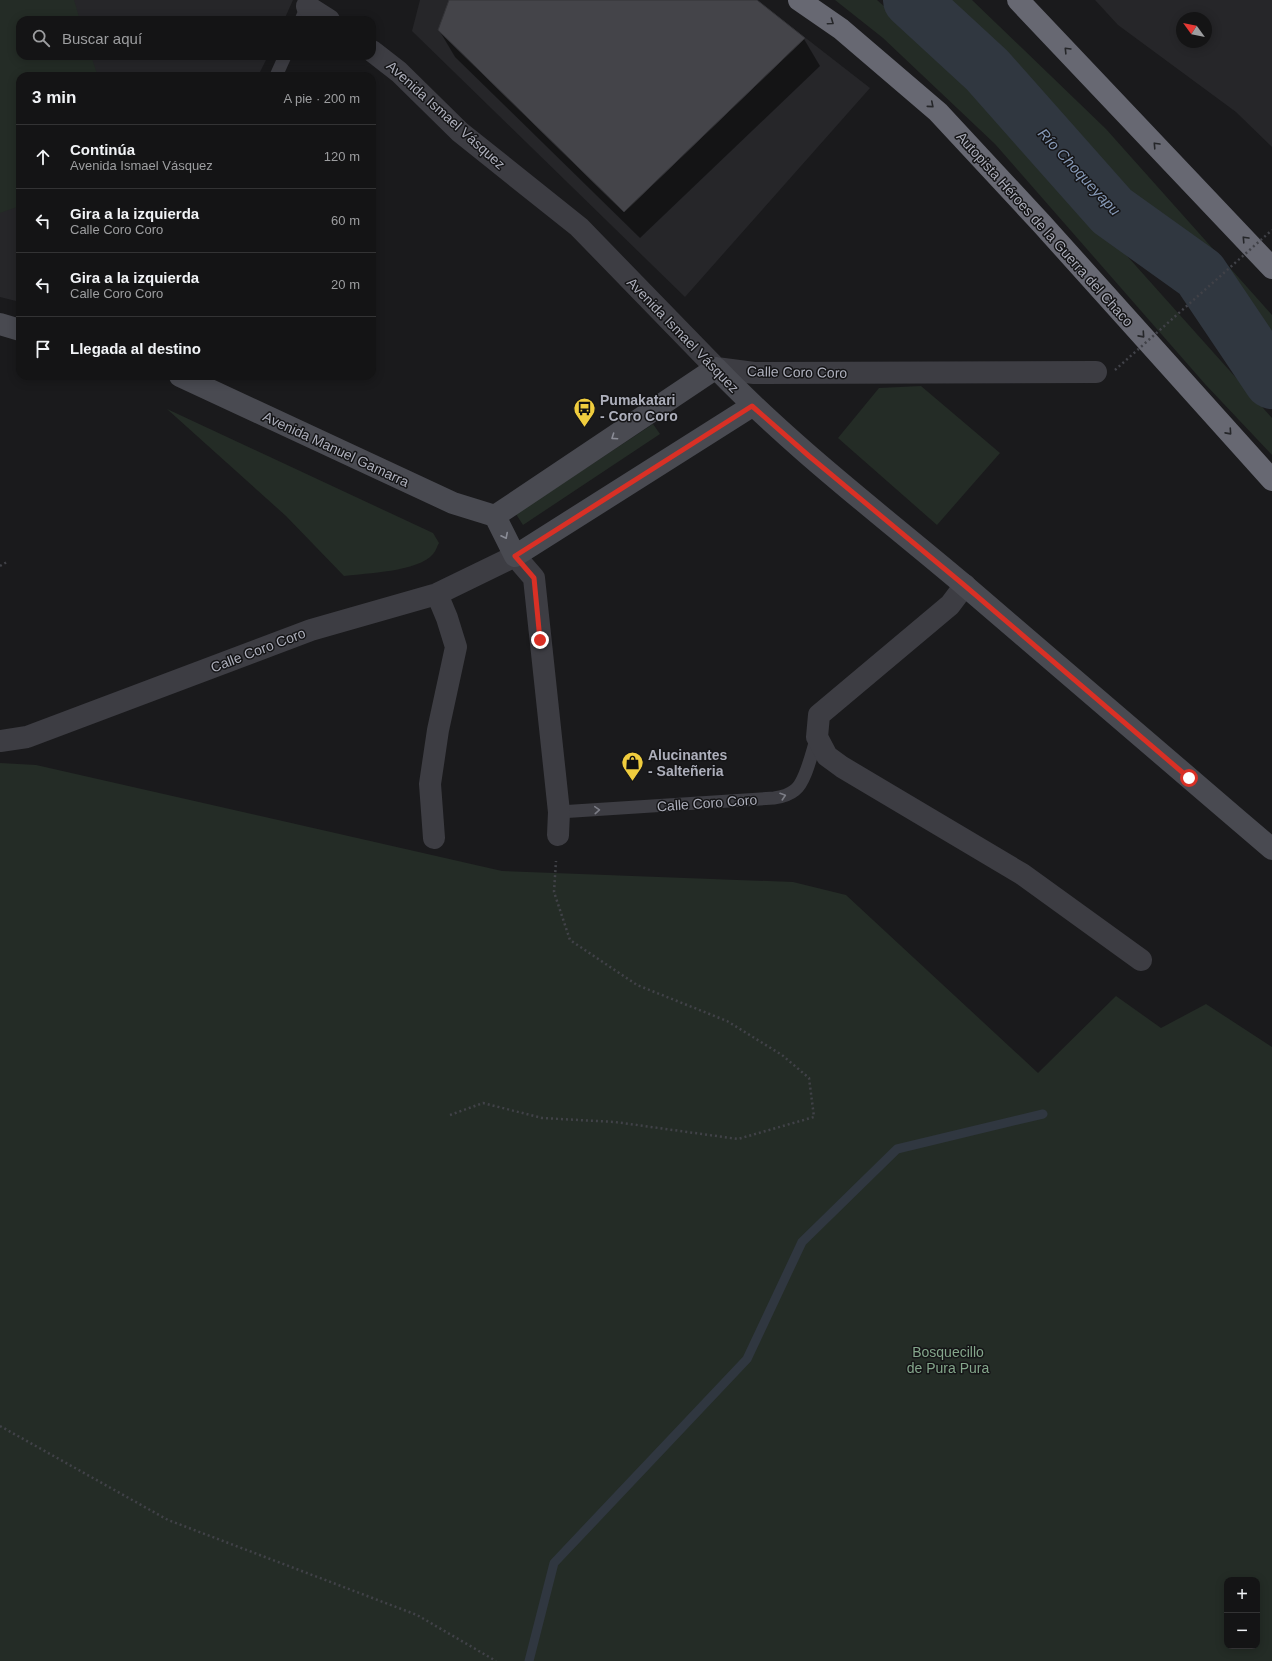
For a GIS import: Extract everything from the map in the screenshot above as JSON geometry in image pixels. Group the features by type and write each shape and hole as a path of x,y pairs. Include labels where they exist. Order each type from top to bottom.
{"highway":[{"name":"Autopista Héroes de la Guerra del Chaco","path":"799,0 842,29 938,112 1042,224 1272,480"},
{"path":"1018,0 1272,268"}],"main road":[{"path":"0,324 16,329"},
{"name":"Avenida Ismael Vásquez","path":"716,368 752,406 809,456 964,585 1272,849"},
{"path":"515,556 495,516 716,368"},
{"name":"Avenida Manuel Gamarra","path":"189,380 453,503 495,516"},
{"name":"Calle Coro Coro","path":"515,556 752,406"}],"street":[{"path":"304,13 314,16"},
{"name":"Avenida Ismael Vásquez","path":"376,54 399,72 460,132 579,227 716,368"},
{"name":"Calle Coro Coro","path":"716,368 754,373 1106,371"},
{"path":"515,556 534,578 558,812 558,835"},
{"name":"Calle Coro Coro","path":"0,741 28,737 311,630 437,594 515,556"},
{"path":"964,585 950,605 819,714 817,737 827,756 842,767 1022,874 1141,960"},
{"path":"434,838 430,784 438,730 456,646 437,594"}],"lane":[{"path":"278,72 283,60"},
{"name":"Calle Coro Coro","path":"558,812 774,798 785,796 796,790 802,782 817,737"}],"path":[{"path":"1106,371 1272,230"},
{"path":"0,566 7,562"},
{"path":"450,1115 483,1103 542,1118 615,1122 738,1140 814,1117 809,1078 782,1054 727,1021 637,985 570,940 554,892 558,835"},
{"path":"0,1426 168,1520 417,1615 496,1661"}],"shaded area":[{"path":"0,0 293,0 286,16 16,16 16,60 266,60 260,72 16,72 16,301 0,297"},
{"path":"420,0 757,0 870,88 685,297 412,31"},
{"path":"1095,0 1272,0 1272,147 1236,112 1118,25"}],"green space":[{"path":"0,0 74,0 79,16 16,16 16,60 92,60 97,72 16,72 16,207 0,213"},
{"path":"835,0 877,0 975,86 1272,418 1272,455 1205,384 995,144 883,38"},
{"path":"934,0 972,0 1106,129 1272,315 1272,366 985,47"},
{"path":"921,386 1000,453 937,525 838,438 879,388"},
{"path":"167,409 433,533 439,543 436,550 426,560 416,565 391,571 344,576 286,516"},
{"path":"653,424 660,434 523,525 516,514"},
{"name":"Bosquecillo de Pura Pura","path":"0,763 36,765 502,871 793,882 846,895 1038,1073 1116,996 1161,1028 1206,1004 1272,1047 1272,1661 0,1661"}],"building":[{"path":"449,0 757,0 805,38 624,212 438,30"}],"waterway":[{"name":"Río Choqueyapu","path":"911,0 987,70 1112,211 1200,274 1272,381"},
{"path":"529,1661 554,1563 747,1359 802,1242 897,1149 1043,1114"}],"place":[{"name":"Pumakatari - Coro Coro","path":"585,428"},
{"name":"Alucinantes - Salteñeria","path":"633,782"}],"route":[{"path":"540,640 534,578 515,556 752,406 1189,778"}]}
